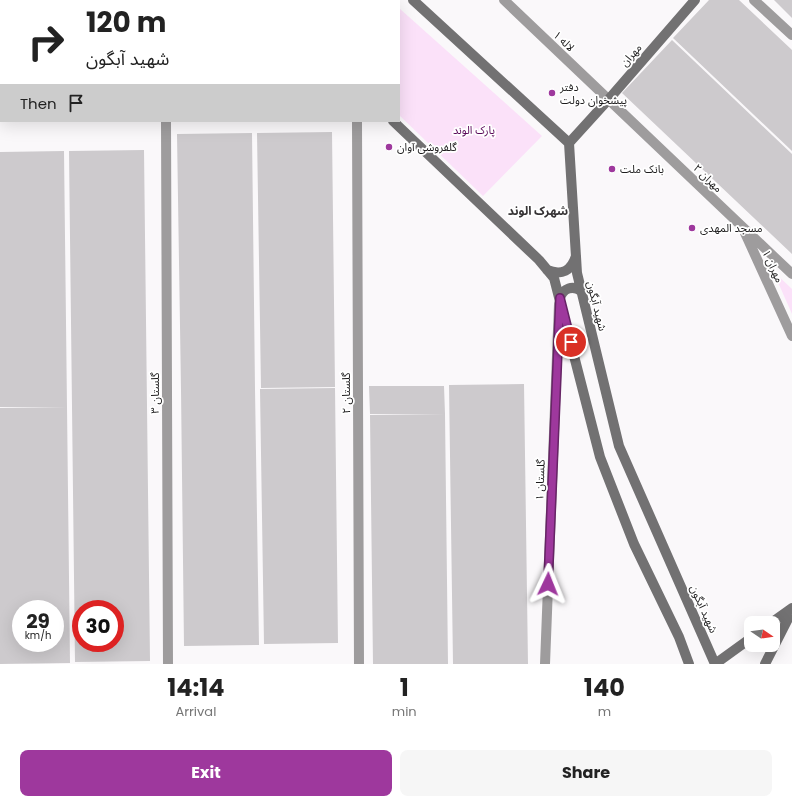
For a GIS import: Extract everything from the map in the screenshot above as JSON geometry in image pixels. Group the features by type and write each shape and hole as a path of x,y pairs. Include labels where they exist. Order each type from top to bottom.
{"main road":[{"path":"413,0 569,143"},
{"name":"مهران","path":"569,143 695,0"},
{"path":"394,122 554,278 600,457 634,544 679,637 689,664"},
{"name":"شهید آبگون","path":"569,143 577,273 619,446 715,664"},
{"path":"547,270 554,273 569,269 576,256"},
{"path":"560,298 561,294 569,288 578,288 581,291"},
{"path":"780,617 792,608"},
{"path":"766,664 792,611"},
{"path":"715,664 744,643"}],"street":[{"name":"لاله ۱","path":"504,0 609,99"},
{"path":"754,0 792,35"},
{"name":"مهران ۲","path":"609,99 792,274"},
{"name":"گلستان ۳","path":"166,122 168,664"},
{"name":"گلستان ۲","path":"357,122 359,664"},
{"name":"۱ مهران","path":"742,227 792,336"},
{"name":"گلستان ۱","path":"545,664 560,298"}],"green space":[{"name":"پارک الوند","path":"400,9 542,136 483,196 400,116"},
{"path":"773,271 792,289 792,314"}],"building":[{"path":"709,0 739,0 792,50 792,151 673,38"},
{"path":"774,0 792,0 792,18"},
{"path":"672,40 792,154 792,254 622,93"},
{"path":"332,132 335,387 261,388 257,133"},
{"path":"252,133 255,389 181,390 177,134"},
{"path":"144,150 150,661 75,662 75,652 124,652 124,600 74,600 69,151"},
{"path":"64,151 67,407 0,407 0,152"},
{"path":"524,384 528,664 453,664 449,385"},
{"path":"369,386 444,386 445,414 370,414"},
{"path":"335,388 338,643 264,644 260,389"},
{"path":"255,389 259,645 184,646 181,390"},
{"path":"67,407 70,663 0,664 0,408"},
{"path":"445,414 448,664 373,664 370,415"}],"place":[{"name":"دفتر پیشخوان دولت","path":"552,93"},
{"name":"گلفروشی آوان","path":"389,147"},
{"name":"بانک ملت","path":"612,169"},
{"name":"مسجد المهدی","path":"692,228"}],"district":[{"name":"شهرک الوند","path":"538,211"}],"route":[{"path":"548,584 560,298 571,342"}]}
